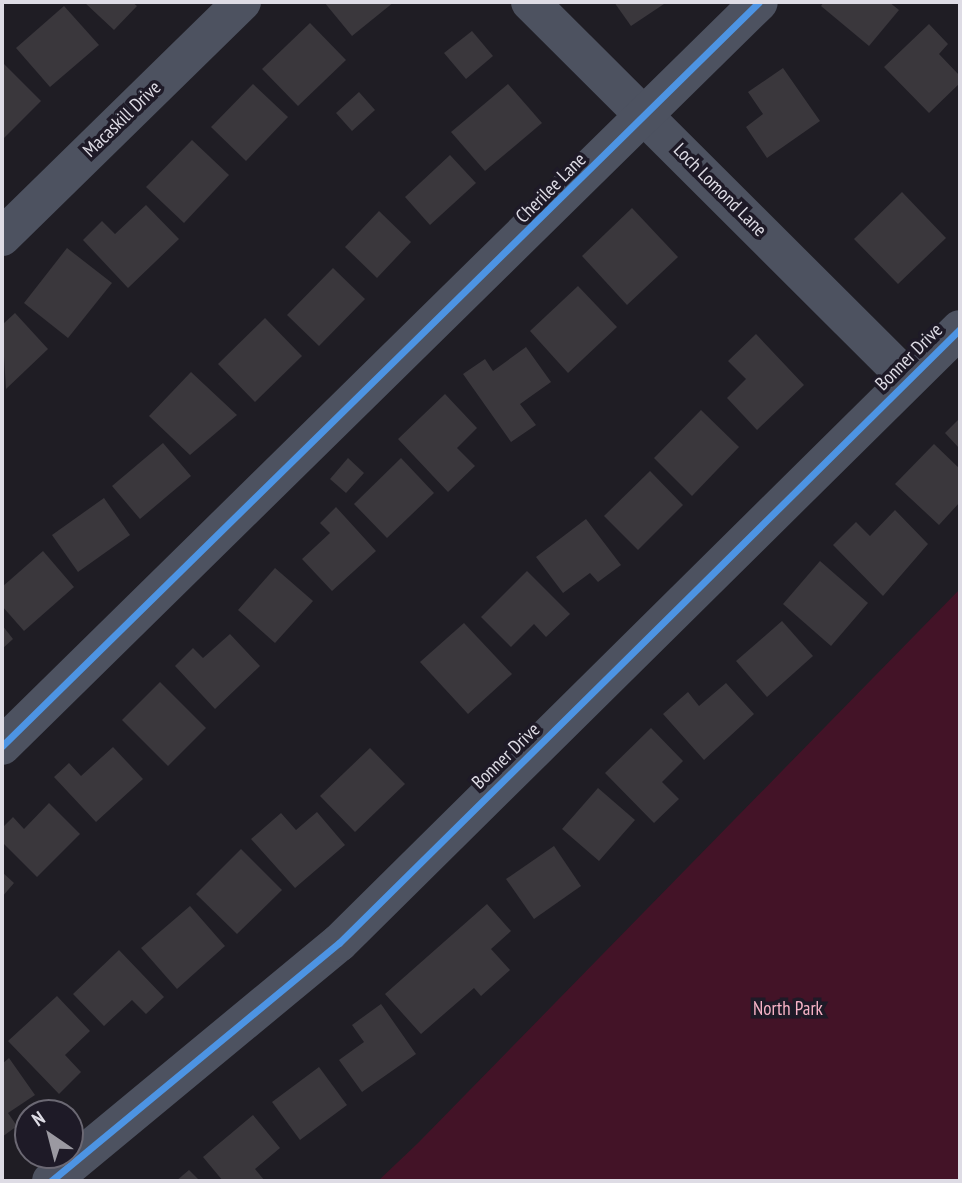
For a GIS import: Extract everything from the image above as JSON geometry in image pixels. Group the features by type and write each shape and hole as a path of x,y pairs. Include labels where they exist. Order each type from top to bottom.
{"street":[{"name":"Macaskill Drive","path":"2,237 242,2"},
{"name":"Loch Lomond Lane","path":"530,2 908,379"},
{"name":"Cherilee Lane","path":"2,746 759,2"},
{"name":"Bonner Drive","path":"51,1181 340,943 737,556 960,329"}],"green space":[{"name":"North Park","path":"960,589 960,1181 378,1181 418,1143"}],"building":[{"path":"84,2 132,2 137,6 114,30"},
{"path":"324,2 394,2 352,36"},
{"path":"614,2 667,2 631,26"},
{"path":"824,2 889,2 899,10 869,46 821,6"},
{"path":"64,6 99,45 50,87 16,48"},
{"path":"310,23 346,60 298,106 262,69"},
{"path":"929,24 948,44 939,54 960,76 960,83 929,113 884,67"},
{"path":"472,31 493,56 466,79 444,53"},
{"path":"2,62 41,101 2,140"},
{"path":"783,68 820,121 767,158 746,127 763,114 748,92"},
{"path":"253,84 288,117 246,161 211,127"},
{"path":"508,84 542,123 485,171 451,132"},
{"path":"359,92 375,110 352,131 336,113"},
{"path":"192,140 229,175 184,223 146,187"},
{"path":"450,155 476,183 430,225 405,197"},
{"path":"902,192 946,238 898,284 854,239"},
{"path":"146,205 179,239 128,288 83,240 102,221 115,234"},
{"path":"632,208 678,257 627,305 582,256"},
{"path":"379,211 411,242 377,278 345,247"},
{"path":"67,248 112,283 68,338 24,303"},
{"path":"333,268 365,299 319,346 287,315"},
{"path":"578,286 617,327 568,373 530,331"},
{"path":"15,313 48,349 6,389 2,325"},
{"path":"265,318 302,356 255,402 218,364"},
{"path":"756,334 804,385 757,430 727,398 746,379 728,361"},
{"path":"526,347 551,382 520,404 536,425 511,442 463,374 485,359 493,371"},
{"path":"191,372 237,415 190,455 149,416"},
{"path":"445,394 477,428 457,448 475,466 448,492 398,439"},
{"path":"701,410 739,447 692,496 654,458"},
{"path":"960,418 960,449 945,433"},
{"path":"163,443 191,476 140,519 112,486"},
{"path":"934,444 960,469 960,502 939,525 895,484"},
{"path":"348,458 364,473 346,493 330,479"},
{"path":"401,458 434,493 387,538 354,504"},
{"path":"650,471 683,505 638,550 604,516"},
{"path":"104,498 130,535 78,572 52,535"},
{"path":"336,507 376,551 332,591 302,559 330,533 320,523"},
{"path":"895,510 928,544 883,596 833,545 856,522 870,536"},
{"path":"586,519 621,565 598,582 590,573 563,593 536,557"},
{"path":"43,551 74,587 24,631 2,606 2,587"},
{"path":"820,561 868,603 831,646 783,604"},
{"path":"275,568 313,601 275,643 238,610"},
{"path":"527,571 570,614 546,637 534,624 511,647 481,617"},
{"path":"782,621 813,656 767,697 736,661"},
{"path":"464,623 512,674 468,714 420,662"},
{"path":"2,625 13,639 2,649"},
{"path":"230,634 260,666 215,709 175,666 193,648 203,658"},
{"path":"160,682 206,728 168,766 122,720"},
{"path":"726,683 754,714 704,760 663,714 688,692 699,706"},
{"path":"651,728 683,761 662,782 679,799 654,823 605,773"},
{"path":"113,747 143,779 96,822 54,777 69,763 81,776"},
{"path":"370,748 405,784 355,832 320,796"},
{"path":"598,788 635,820 599,861 562,829"},
{"path":"49,803 80,834 37,877 2,842 2,828 13,817 24,829"},
{"path":"317,812 345,845 295,888 251,839 281,813 296,830"},
{"path":"554,846 581,886 534,919 506,879"},
{"path":"241,849 282,890 237,934 196,894"},
{"path":"2,872 14,883 2,897"},
{"path":"487,904 511,931 491,949 510,970 481,996 474,988 421,1034 385,994"},
{"path":"190,906 225,946 177,989 141,948"},
{"path":"119,950 164,997 146,1014 132,1000 104,1026 73,994"},
{"path":"57,996 90,1031 65,1055 81,1072 59,1094 8,1041"},
{"path":"381,1004 416,1054 362,1092 339,1060 364,1042 352,1025"},
{"path":"9,1058 35,1095 29,1099 14,1099 14,1109 8,1113 14,1122 14,1128 2,1137 2,1064"},
{"path":"319,1067 347,1105 300,1140 272,1102"},
{"path":"253,1115 280,1148 255,1169 265,1181 223,1181 203,1157"},
{"path":"189,1170 200,1181 176,1181"}],"cycle path":[{"path":"2,746 759,2"},
{"path":"51,1181 339,943 960,329"}]}
